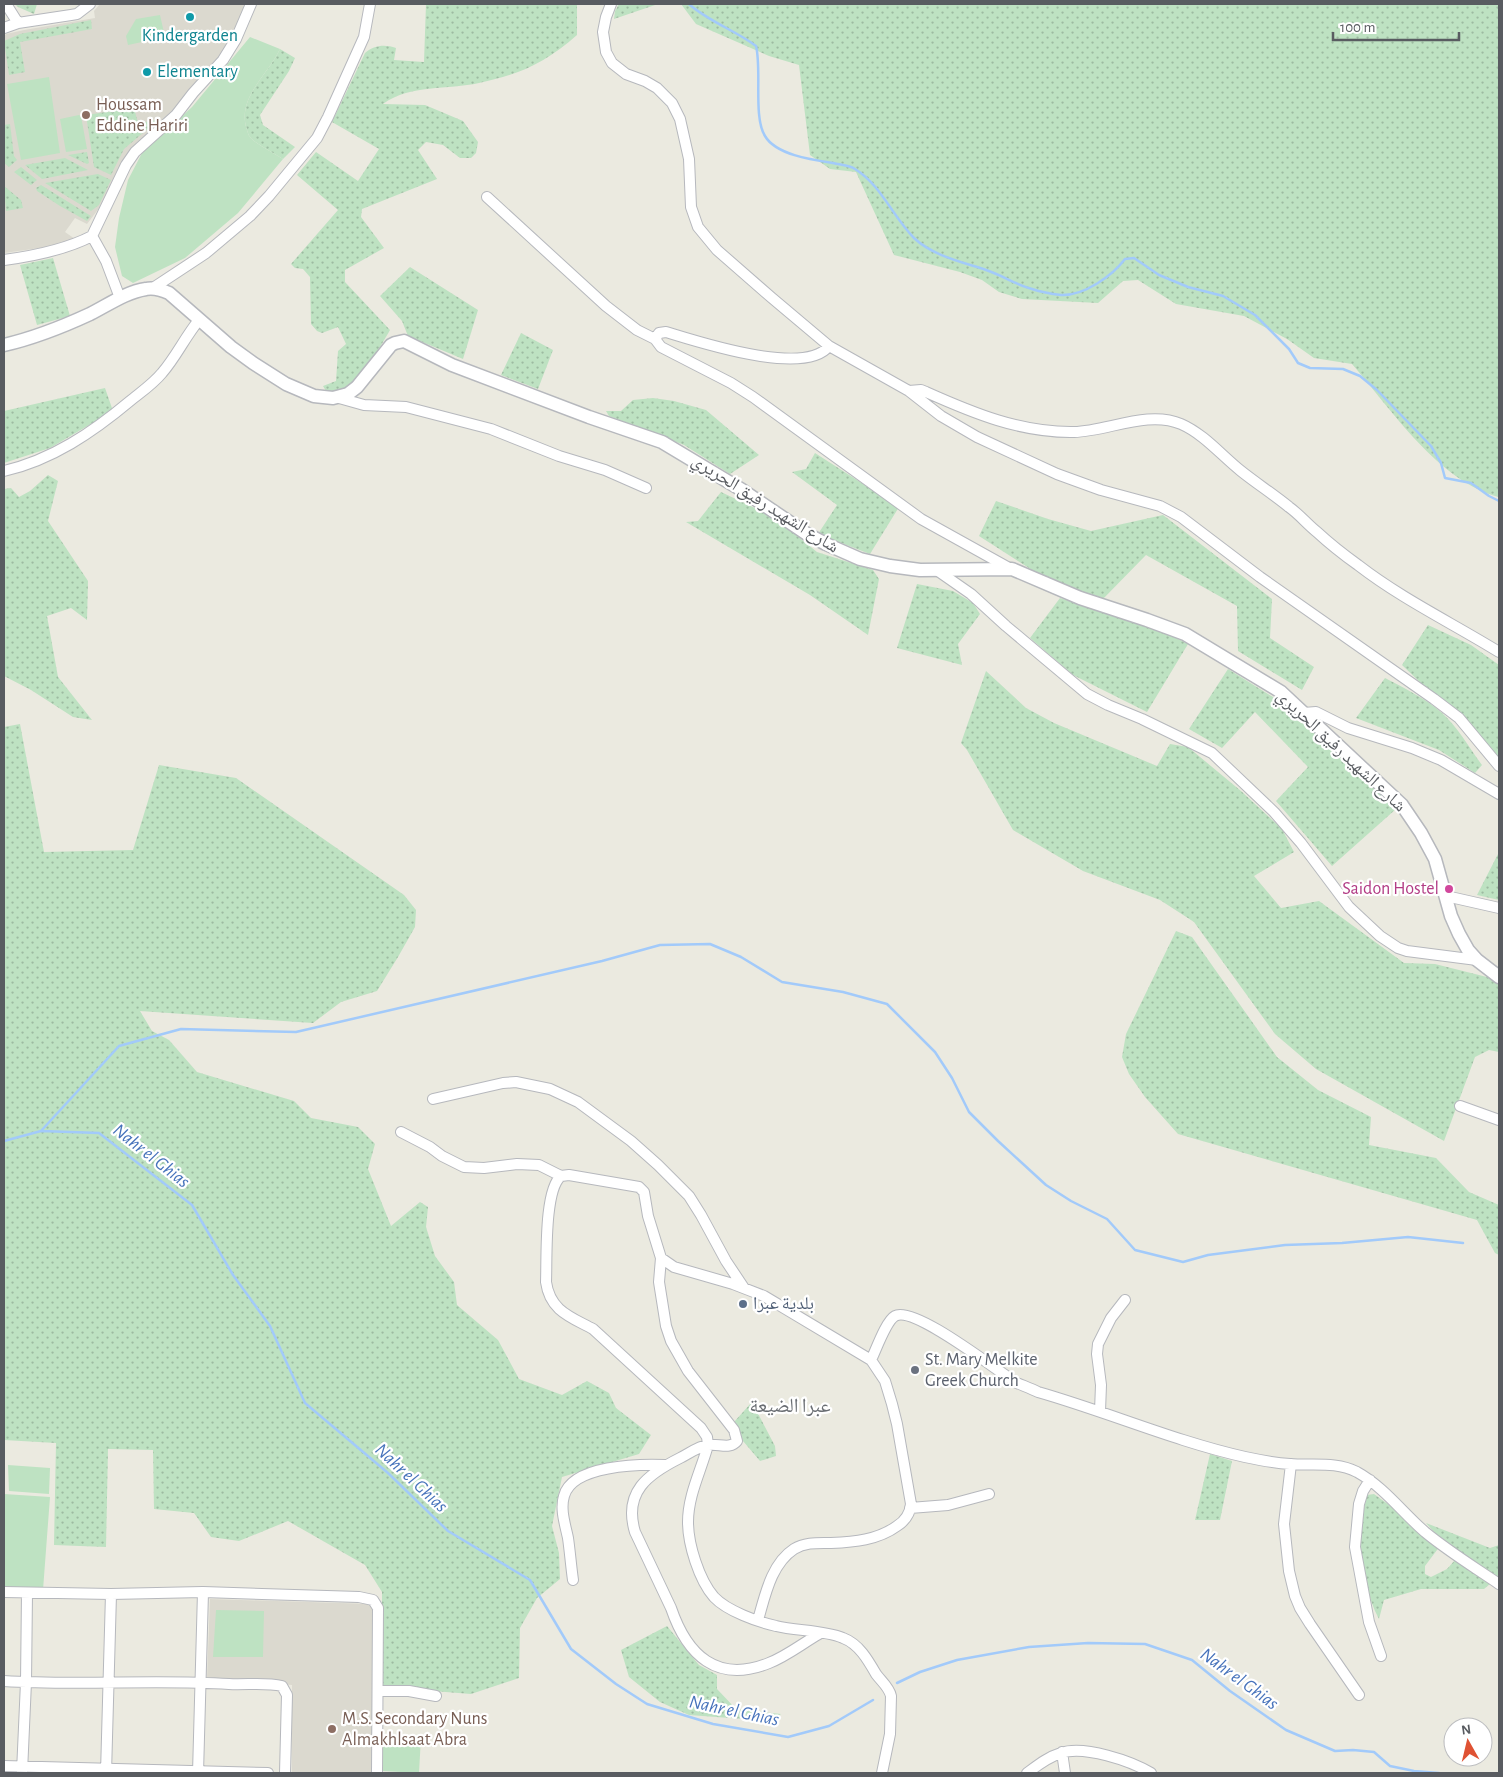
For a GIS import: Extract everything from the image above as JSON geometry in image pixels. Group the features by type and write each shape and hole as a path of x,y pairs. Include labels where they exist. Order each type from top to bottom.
{"street":[{"path":"6,4 18,23"},
{"path":"4,28 18,23 77,14 90,4"},
{"path":"4,260 76,244 92,236 126,165 135,152 176,115 223,60 236,39 251,4"},
{"path":"4,345 49,332 120,298 141,290 153,288 206,253 250,216 317,138 364,37 370,4"},
{"path":"611,4 603,32 606,52 612,63 626,74 657,88 672,103 680,119 689,159 691,207 698,227 717,250 829,346 909,391 952,422 977,437 1079,482 1160,506 1181,517 1260,577 1459,718 1499,766"},
{"path":"487,197 606,306 637,330 655,339 661,347 731,383 753,397 921,519 1012,569"},
{"path":"92,236 106,261 120,298"},
{"path":"153,288 168,293 231,347 286,384 314,396 339,398 364,406 406,407 476,424 559,456 605,470 646,488"},
{"path":"4,471 28,464 95,430 161,374 187,334 199,320"},
{"path":"655,339 659,332 666,332 729,350 767,357 789,358 818,356 829,346"},
{"name":"شارع الشهيد رفيق الحريري","path":"339,398 357,387 390,345 404,341 452,365 671,446 807,534 860,559 920,570 1012,569 1080,598 1185,634 1281,692 1402,805 1421,833 1435,859 1451,916 1468,950 1477,960 1499,977"},
{"path":"909,391 921,390 962,409 999,422 1052,430 1090,430 1141,421 1162,420 1181,424 1202,437 1242,472 1291,508 1318,533 1384,585 1499,652"},
{"path":"938,570 971,594 1087,694 1108,706 1142,719 1212,753 1274,812 1301,843 1349,908 1389,943 1407,951 1477,960"},
{"path":"1304,713 1316,712 1357,731 1412,748 1441,760 1499,794"},
{"path":"1446,896 1499,908"},
{"path":"433,1099 502,1082 516,1082 550,1089 578,1102 631,1141 689,1196 744,1289"},
{"path":"1460,1106 1499,1120"},
{"path":"401,1132 464,1167 517,1164 539,1165 561,1176 569,1175 640,1187 644,1192 648,1216 661,1258 659,1282 666,1326 671,1341 688,1371 734,1430 737,1440 734,1444 728,1446 708,1445 656,1470 634,1497 631,1518 635,1532 687,1643 702,1660 715,1667 734,1670 743,1669 770,1663 819,1634"},
{"path":"561,1176 554,1184 549,1208 546,1282 547,1290 553,1303 572,1318 593,1329 620,1352 701,1428 707,1437 708,1445 690,1502 688,1522 691,1544 698,1568 715,1598 732,1609 776,1626 844,1638 857,1647 866,1657 890,1691 890,1734 882,1773"},
{"path":"661,1258 674,1267 764,1296 871,1360 885,1381 892,1404 903,1456 910,1508 902,1523 874,1538 856,1542 810,1543 794,1549 788,1554 772,1577 758,1620"},
{"path":"1100,1411 1101,1385 1097,1354 1098,1344 1111,1318 1126,1300"},
{"path":"871,1360 890,1321 896,1316 907,1315 948,1336 1018,1383 1038,1392 1217,1450 1259,1460 1291,1464 1340,1466 1355,1471 1370,1480 1392,1498 1423,1530 1448,1550 1499,1584"},
{"path":"1291,1464 1284,1524 1289,1571 1295,1596 1310,1624 1359,1695"},
{"path":"573,1580 563,1506 567,1489 581,1477 601,1470 615,1467 666,1465"},
{"path":"1370,1480 1363,1491 1359,1504 1355,1547 1369,1622 1381,1656"},
{"path":"910,1508 948,1506 989,1494"},
{"path":"4,1592 111,1594 203,1592 359,1597 373,1600 378,1608 378,1773"},
{"path":"198,1772 203,1592"},
{"path":"22,1770 26,1682 27,1593"},
{"path":"106,1772 111,1594"},
{"path":"4,1681 109,1684 200,1682 272,1684 282,1686 287,1695 285,1773"},
{"path":"378,1691 408,1691 436,1696"},
{"path":"1027,1773 1048,1758 1062,1752 1076,1750 1126,1761 1151,1773"},
{"path":"1062,1752 1066,1773"},
{"path":"4,1766 22,1770 268,1773"}],"shaded area":[{"name":"Houssam Eddine Hariri","path":"100,4 245,4 230,46 189,93 148,136 128,153 100,207 87,224 75,218 65,232 75,239 54,246 4,253 4,36 24,30 95,18 94,11"},
{"name":"M.S. Secondary Nuns Almakhlsaat Abra","path":"210,1599 372,1604 372,1773 292,1773 292,1685 207,1678"}],"green space":[{"path":"15,4 37,4 34,14"},
{"path":"426,4 577,4 577,35 543,60 508,76 467,85 417,90 405,93 383,104 425,105 463,121 478,142 476,153 471,158 460,158 443,145 426,142 418,150 437,179 362,209 361,217 384,248 345,270 345,282 390,330 370,362 351,385 340,391 326,391 323,386 336,381 338,351 346,344 338,327 322,333 317,331 311,324 310,277 303,269 295,268 291,264 338,210 297,175 316,152 358,181 379,149 332,122 368,50 380,46 392,47 396,48 394,60 424,62"},
{"path":"619,4 658,4 614,19 615,11"},
{"path":"681,4 1499,4 1499,497 1477,489 1456,476 1436,460 1400,422 1352,364 1314,358 1287,339 1244,316 1176,304 1138,280 1123,281 1098,303 1022,299 999,292 982,280 960,272 894,255 856,172 830,169 810,155 799,65 769,56 696,24"},
{"path":"160,15 165,37 128,45 126,36 136,19"},
{"path":"91,20 92,29 20,42 25,72 9,75 4,41 20,34"},
{"path":"250,37 280,49 249,97 245,118 247,130 252,139 283,159 238,213 185,258 133,283 122,276 115,247 119,218 128,180 142,153 192,107"},
{"path":"280,49 295,58 289,71 260,115 263,125 295,147 283,159 252,139 248,134 245,118 249,97"},
{"path":"49,77 60,153 21,160 7,84"},
{"path":"134,108 138,123 158,120 124,149 111,175 94,167 86,115"},
{"path":"81,116 87,149 66,152 60,119"},
{"path":"10,124 14,156 17,160 9,167 4,163 4,125"},
{"path":"87,152 89,163 87,164 68,155"},
{"path":"65,158 88,170 42,179 25,165"},
{"path":"21,167 37,180 31,185 14,172"},
{"path":"98,174 111,180 99,205 91,211 45,183"},
{"path":"41,185 91,216 87,221 60,206 37,191 36,188"},
{"path":"4,186 21,200 23,208 6,211"},
{"path":"53,258 70,316 37,325 20,265"},
{"path":"410,267 478,310 463,359 408,336 402,321 380,296"},
{"path":"521,333 553,350 538,389 501,375"},
{"path":"105,388 113,411 50,448 4,463 4,411"},
{"path":"653,398 674,401 706,410 759,455 730,474 684,445 609,416 606,411 621,411 633,400"},
{"path":"815,453 899,507 870,554 818,534 837,505 792,472 806,469"},
{"path":"48,475 58,481 48,521 88,581 87,620 71,608 47,616 58,677 92,720 73,717 31,690 4,676 4,489 11,488 19,497 30,491"},
{"path":"721,492 774,517 817,552 873,570 879,579 868,635 810,595 686,522 698,521"},
{"path":"996,501 1048,519 1091,531 1163,515 1272,599 1270,638 1314,667 1302,690 1238,651 1237,606 1146,555 1102,600 1032,570 979,536"},
{"path":"917,584 953,591 973,603 980,614 958,644 962,665 897,648"},
{"path":"1060,598 1163,631 1188,644 1147,712 1073,675 1030,638"},
{"path":"1428,625 1471,645 1499,665 1499,758 1402,665"},
{"path":"1228,669 1273,697 1370,782 1396,809 1332,866 1276,801 1308,767 1255,712 1222,748 1189,729"},
{"path":"986,671 1026,708 1054,723 1157,766 1170,744 1188,747 1241,791 1282,829 1294,852 1254,876 1281,908 1319,901 1404,963 1435,964 1495,979 1499,982 1499,1052 1489,1050 1475,1057 1444,1141 1316,1069 1275,1034 1194,922 1160,900 1083,871 1013,830 967,750 961,743"},
{"path":"1385,678 1422,698 1448,719 1482,765 1475,773 1439,750 1356,718"},
{"path":"20,724 44,852 133,850 159,765 236,778 404,895 416,910 415,927 377,991 341,1002 313,1023 140,1011 152,1031 169,1040 197,1072 294,1101 311,1118 358,1127 375,1144 368,1169 391,1226 420,1202 428,1207 426,1227 435,1256 454,1282 457,1305 498,1340 519,1379 562,1395 587,1381 609,1393 616,1408 651,1435 639,1454 562,1477 552,1526 559,1553 560,1579 537,1598 520,1628 519,1678 471,1694 382,1687 382,1592 365,1565 288,1521 239,1541 211,1537 194,1513 154,1509 153,1450 108,1449 106,1547 54,1545 56,1443 4,1440 4,727"},
{"path":"1499,852 1499,900 1477,895"},
{"path":"1176,931 1192,937 1277,1057 1318,1090 1371,1117 1369,1145 1436,1158 1469,1192 1499,1205 1499,1255 1495,1253 1477,1220 1178,1134 1145,1097 1129,1074 1122,1057 1126,1034"},
{"path":"752,1402 775,1446 776,1456 760,1461 743,1441 734,1422"},
{"path":"1210,1454 1232,1461 1220,1520 1195,1520"},
{"path":"8,1465 50,1468 49,1494 9,1491"},
{"path":"4,1494 50,1497 43,1590 4,1588"},
{"path":"1374,1494 1396,1510 1411,1527 1440,1546 1425,1566 1425,1574 1431,1577 1447,1569 1455,1560 1490,1584 1484,1589 1421,1589 1384,1600 1379,1619 1366,1585 1361,1546 1362,1522 1367,1495"},
{"path":"1426,1523 1490,1548 1499,1545 1499,1579 1442,1541"},
{"path":"216,1610 264,1611 263,1657 213,1657"},
{"path":"667,1626 699,1665 717,1675 717,1689 736,1709 781,1714 771,1721 689,1715 660,1702 629,1677 621,1650"},
{"path":"383,1737 421,1737 419,1773 383,1771"}],"waterway":[{"path":"689,4 705,16 756,46 758,56 759,117 761,128 770,142 777,148 796,156 855,169 880,192 914,238 930,249 948,258 992,272 1026,287 1054,294 1070,294 1088,289 1113,272 1125,259 1134,258 1159,275 1188,287 1223,296 1255,315 1289,349 1298,363 1310,368 1343,369 1360,376 1377,390 1431,446 1441,463 1445,478 1471,483 1499,501"},
{"path":"41,1131 119,1046 181,1029 296,1032 602,961 660,945 710,944 741,957 782,982 843,992 887,1004 935,1052 952,1078 969,1112 998,1141 1046,1185 1071,1201 1107,1219 1135,1250 1183,1262 1208,1255 1285,1245 1342,1243 1408,1237 1463,1243"},
{"name":"Nahr el Ghias","path":"4,1141 41,1131 99,1133 192,1205 233,1275 270,1326 305,1403 388,1473 448,1531 530,1580 571,1649 616,1684 647,1704 713,1724 788,1737 829,1726 873,1700"},
{"name":"Nahr el Ghias","path":"897,1683 920,1672 957,1660 1029,1647 1088,1643 1145,1644 1192,1660 1230,1691 1286,1730 1335,1751 1374,1752 1390,1766 1414,1771 1439,1773"}],"place":[{"name":"Kindergarden","path":"190,17"},
{"name":"Elementary","path":"147,72"},
{"name":"Houssam Eddine Hariri","path":"86,115"},
{"name":"Saidon Hostel","path":"1449,889"},
{"name":"بلدية عبرا","path":"743,1304"},
{"name":"St. Mary Melkite Greek Church","path":"915,1370"},
{"name":"M.S. Secondary Nuns Almakhlsaat Abra","path":"332,1729"}],"district":[{"name":"عبرا الضيعة","path":"790,1406"}]}
